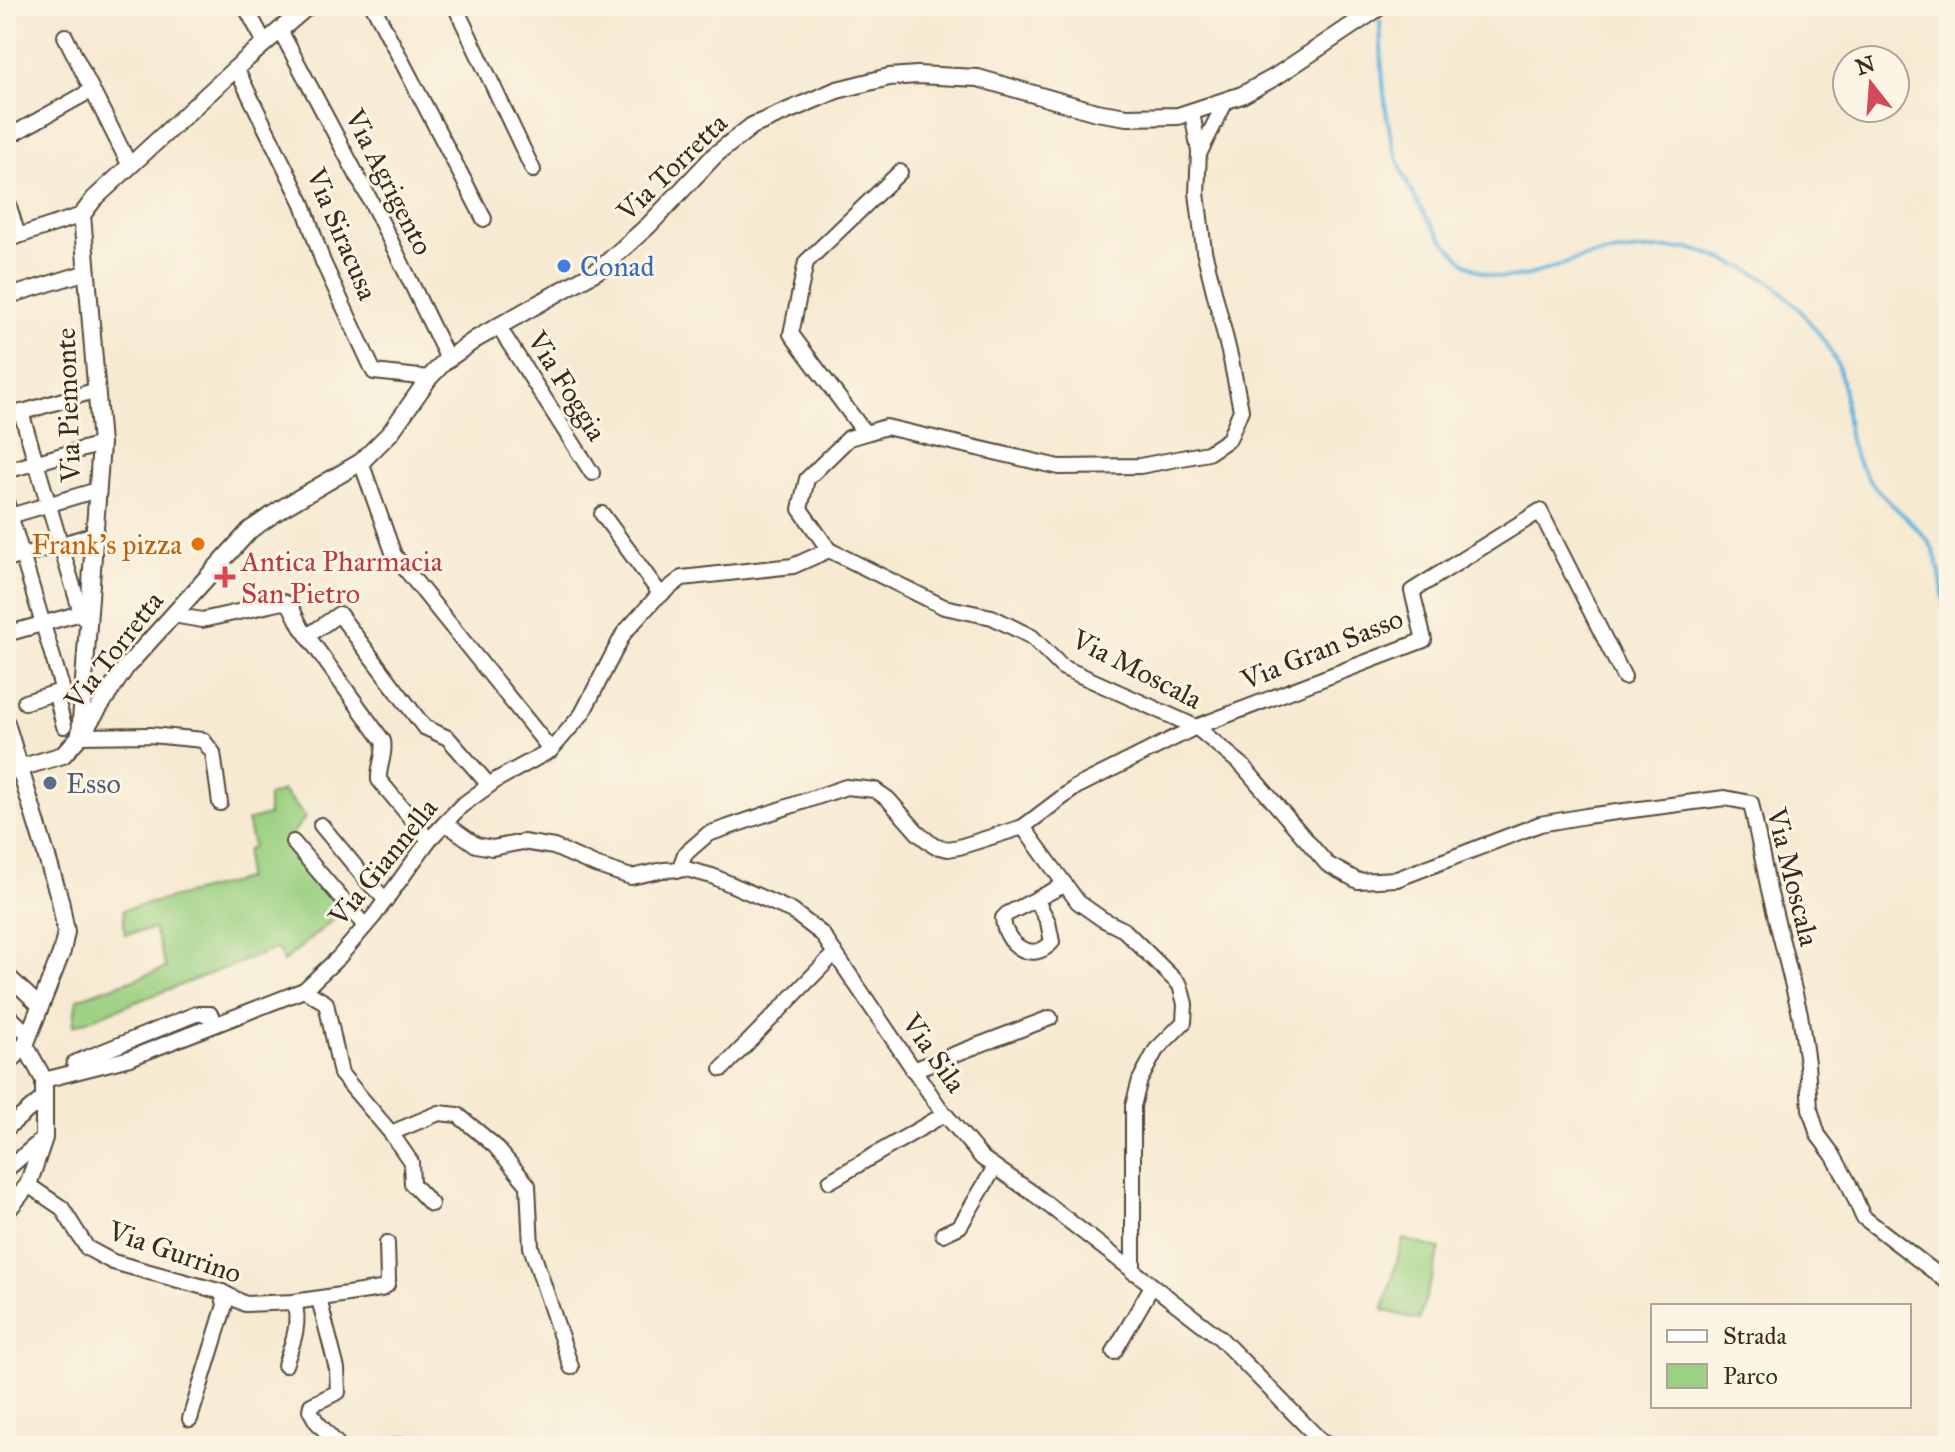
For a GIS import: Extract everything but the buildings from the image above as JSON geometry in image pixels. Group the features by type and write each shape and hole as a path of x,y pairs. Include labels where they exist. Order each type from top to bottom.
{"street":[{"path":"245,6 265,43"},
{"path":"6,196 12,238 82,215 94,199 308,6"},
{"path":"373,6 484,219"},
{"path":"455,6 533,170"},
{"name":"Via Torretta","path":"13,770 63,755 80,736 126,667 250,530 361,462 390,433 429,378 448,359 498,326 600,269 641,233 715,155 752,126 837,90 889,77 945,75 978,78 1096,112 1127,117 1154,118 1192,112 1226,101 1275,77 1381,6"},
{"name":"Via Agrigento","path":"280,30 378,215 448,359"},
{"path":"65,36 130,166"},
{"name":"Via Siracusa","path":"236,68 303,204 323,262 374,372 429,378"},
{"path":"6,138 92,90"},
{"path":"1199,152 1226,101"},
{"path":"1192,112 1199,152"},
{"name":"Via Moscala","path":"1199,152 1197,193 1204,251 1241,410 1229,439 1208,453 1140,466 1059,467 886,427 849,438 807,479 800,509 829,550 944,607 992,617 1032,637 1062,667 1196,727 1242,765 1327,864 1358,881 1397,879 1540,824 1725,798 1751,803 1800,1014 1810,1109 1818,1135 1848,1182 1863,1217 1949,1283"},
{"path":"865,433 791,334 806,262 900,172"},
{"name":"Via Piemonte","path":"80,736 84,618 101,444 82,215"},
{"path":"6,297 87,272"},
{"name":"Via Foggia","path":"498,326 592,473"},
{"path":"6,634 44,623 84,618 36,462 13,414 97,390"},
{"path":"6,471 101,444"},
{"path":"361,462 394,555 551,750"},
{"path":"25,702 63,691 8,508 49,504 97,490"},
{"name":"Via Gran Sasso","path":"1196,727 1424,640 1412,591 1540,511 1624,677"},
{"path":"602,514 661,595"},
{"path":"6,560 93,535"},
{"name":"Via Giannella","path":"44,1080 130,1058 304,990 339,957 386,900 429,840 461,806 489,785 551,750 582,714 624,633 661,595 682,578 793,566 829,550"},
{"path":"173,615 202,620 283,602 290,605 383,741 385,750 378,772 379,780 429,840"},
{"path":"309,635 339,614 424,727 448,738 489,785"},
{"path":"58,692 57,703 64,726"},
{"path":"6,723 13,770 60,900 66,932 27,1040 8,1060"},
{"path":"679,870 685,854 708,834 846,787 875,790 888,799 934,846 948,849 959,847 1023,827 1076,787 1196,727"},
{"path":"80,736 151,735 203,740 213,753 220,803"},
{"name":"Via Sila","path":"445,823 476,845 492,848 523,842 554,847 631,877 663,870 712,876 792,911 822,934 913,1070 982,1158 1034,1194 1219,1337 1320,1440 1332,1446"},
{"path":"321,825 386,900"},
{"path":"1023,827 1078,902 1124,930 1184,992 1184,1022 1156,1050 1140,1080 1133,1106 1133,1272"},
{"path":"293,842 365,926"},
{"path":"1036,899 1064,885"},
{"path":"722,1069 835,953"},
{"path":"6,974 41,1007"},
{"path":"304,990 326,1003 341,1074 391,1133 411,1162 412,1184 431,1204"},
{"path":"6,1013 27,1040 44,1080 44,1138 28,1185 6,1212"},
{"path":"74,1063 196,1014 210,1014 216,1024"},
{"path":"913,1070 1050,1018"},
{"path":"6,1129 44,1097"},
{"path":"391,1133 439,1113 458,1115 495,1146 528,1185 531,1247 571,1367"},
{"path":"830,1181 945,1114"},
{"path":"6,1170 44,1138"},
{"path":"943,1234 960,1226 995,1167"},
{"name":"Via Gurrino","path":"28,1185 62,1208 87,1248 113,1262 222,1292 245,1304 294,1302 381,1289 387,1285 387,1243"},
{"path":"1114,1352 1152,1286"},
{"path":"190,1419 225,1305 222,1292"},
{"path":"319,1299 337,1369 338,1392 311,1405 310,1410 339,1446"},
{"path":"285,1365 298,1314 294,1302"},
{"path":"394,1446 408,1445"}],"green space":[{"path":"283,791 306,817 294,831 293,842 348,907 283,962 275,949 73,1026 77,999 166,968 154,929 125,934 123,910 246,879 246,852 253,846 247,821 268,815 268,796"},
{"path":"1403,1239 1440,1249 1419,1320 1383,1310"}],"waterway":[{"path":"1380,21 1386,108 1398,160 1422,211 1447,244 1473,268 1489,275 1509,278 1596,255 1689,249 1720,258 1756,274 1773,284 1792,302 1813,326 1837,364 1850,438 1863,471 1933,549 1940,573 1949,639"}],"place":[{"name":"Conad","path":"564,266"},
{"name":"Frank's pizza","path":"198,544"},
{"name":"Antica Pharmacia San Pietro","path":"225,577"},
{"name":"Esso","path":"50,783"}]}
